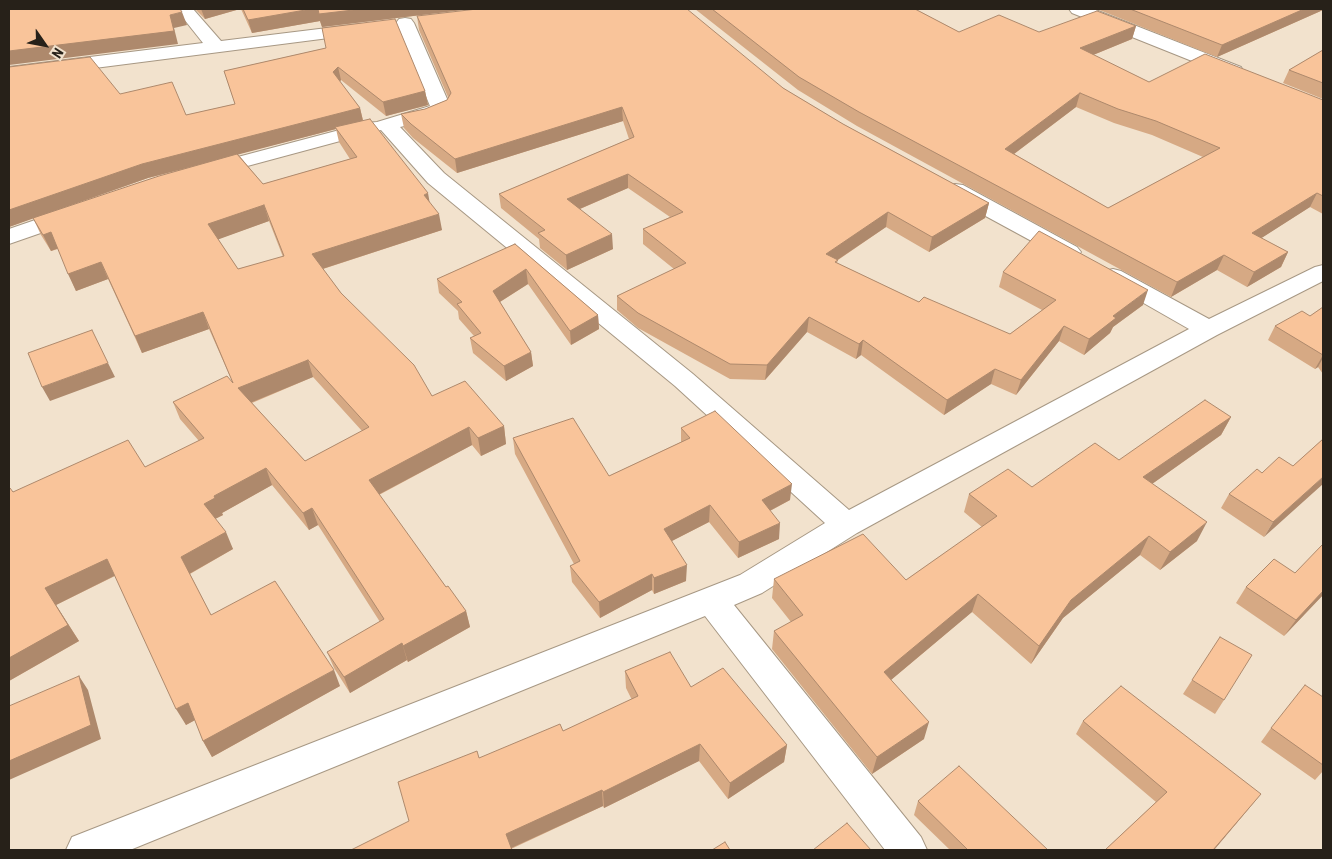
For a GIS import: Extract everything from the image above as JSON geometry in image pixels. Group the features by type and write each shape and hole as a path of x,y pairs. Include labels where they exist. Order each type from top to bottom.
{"street":[{"path":"184,9 217,48"},
{"path":"1078,9 1251,78"},
{"path":"9,73 397,24 441,108 420,117 340,134 184,177"},
{"path":"386,124 436,178 684,380 846,524"},
{"path":"934,179 1208,329"},
{"path":"9,237 92,208"},
{"path":"85,850 751,584 846,524 1208,329 1323,272"},
{"path":"712,601 908,850"}],"building":[{"path":"9,9 180,9 182,12 170,15 174,31 9,51"},
{"path":"243,9 311,9 248,20"},
{"path":"318,9 362,9 319,14"},
{"path":"477,9 687,9 783,88 843,124 989,203 932,237 888,212 826,254 838,260 835,262 919,302 924,297 1010,334 1056,300 1003,272 1039,231 1148,290 1113,316 1116,318 1089,339 1064,326 1021,380 995,369 947,400 863,340 859,344 809,317 767,365 730,364 638,313 617,296 686,263 643,229 683,212 628,174 567,199 612,234 566,255 538,233 545,230 499,194 634,137 622,107 455,159 401,114 425,109 447,100 451,93 417,16"},
{"path":"712,9 915,9 959,32 999,15 1039,32 1097,11 1136,26 1080,48 1149,82 1205,54 1323,100 1323,196 1317,193 1252,233 1288,252 1254,272 1224,255 1177,282 859,112 799,77","holes":["1080,93 1118,109 1156,121 1220,148 1108,208 1005,149"]},
{"path":"1130,9 1304,9 1222,45"},
{"path":"395,19 425,91 383,102 338,67 333,72 360,108 142,164 9,210 9,67 90,57 120,94 172,82 186,115 235,104 224,71 326,48 322,28"},
{"path":"1323,50 1323,83 1289,70"},
{"path":"370,119 428,193 424,195 439,214 312,254 341,293 414,365 432,396 465,381 504,426 478,438 469,427 369,480 446,587 448,586 466,611 403,646 402,643 344,677 327,652 384,619 312,508 303,513 266,468 214,496 215,498 204,504 226,532 181,557 211,615 275,581 334,670 203,741 188,703 176,709 107,559 45,588 68,625 9,658 9,488 13,492 128,440 145,467 204,438 173,402 227,376 233,383 203,312 135,336 101,262 68,274 51,232 43,235 33,218 159,176 237,154 263,184 357,157 335,127","holes":["264,205 284,256 238,269 208,224","308,360 369,427 305,461 238,388"]},
{"path":"515,244 598,315 570,331 526,269 493,291 531,352 504,366 470,338 481,333 457,304 462,302 437,279"},
{"path":"1323,307 1323,355 1275,326 1302,311 1310,316"},
{"path":"92,330 108,363 42,387 28,353"},
{"path":"1205,400 1231,417 1143,477 1207,522 1170,552 1149,536 1071,600 1039,646 978,594 884,672 929,722 877,757 774,631 803,615 774,579 863,534 906,580 997,516 969,494 1008,469 1032,487 1095,443 1119,460"},
{"path":"715,411 792,484 762,500 780,523 739,542 710,505 664,529 687,565 654,578 652,574 599,602 570,566 580,561 513,438 573,418 609,476 690,438 681,428"},
{"path":"1323,439 1323,477 1273,522 1229,494 1257,469 1262,473 1279,457 1293,466"},
{"path":"1323,544 1323,591 1296,620 1246,587 1274,559 1295,573"},
{"path":"1220,637 1252,655 1224,700 1192,680"},
{"path":"670,652 691,687 723,668 787,745 730,783 700,744 603,792 602,790 506,834 512,850 351,850 409,821 398,782 477,751 479,758 560,724 563,731 638,696 625,671"},
{"path":"79,676 91,725 9,761 9,706"},
{"path":"1305,685 1323,697 1323,765 1271,728"},
{"path":"1121,686 1261,794 1213,850 1105,850 1167,792 1083,721"},
{"path":"959,766 1048,850 968,850 918,801"},
{"path":"847,823 871,850 813,850"},
{"path":"725,842 730,850 712,850"}]}
